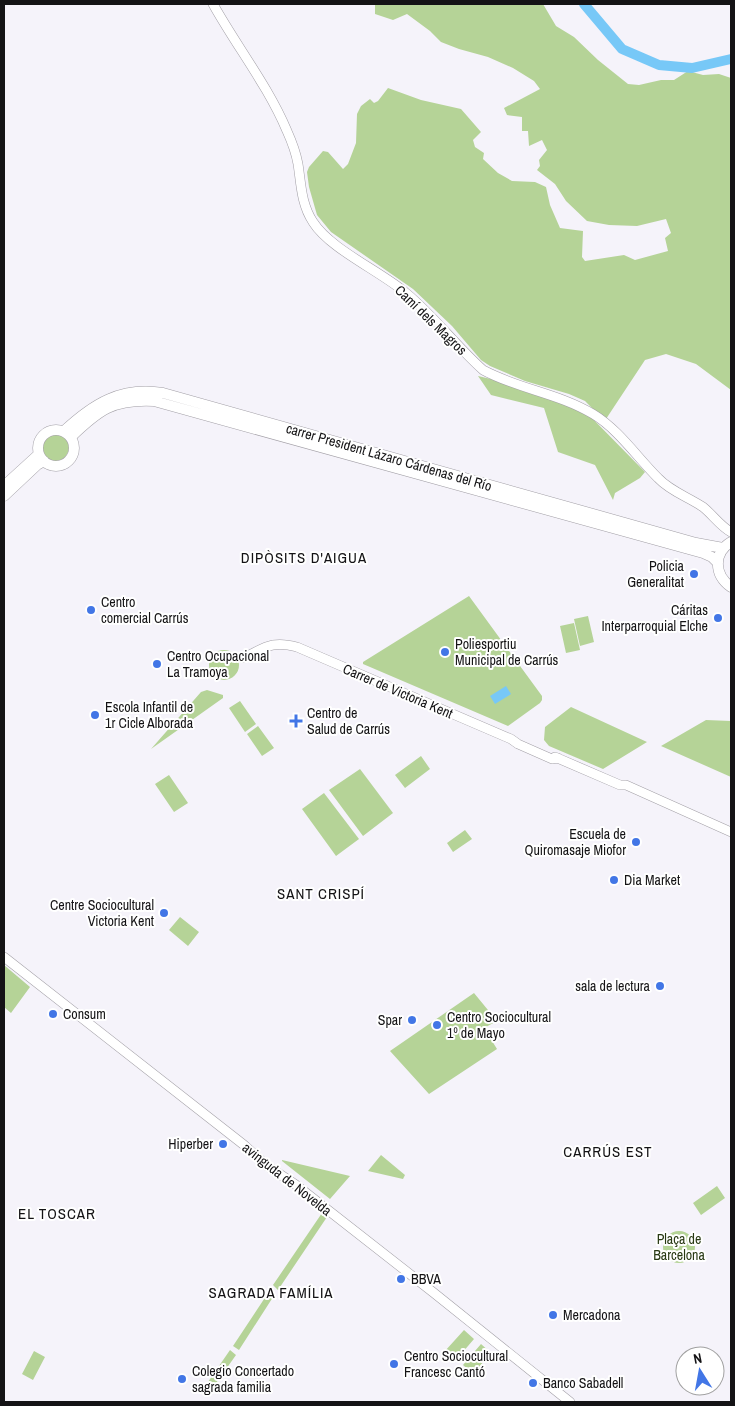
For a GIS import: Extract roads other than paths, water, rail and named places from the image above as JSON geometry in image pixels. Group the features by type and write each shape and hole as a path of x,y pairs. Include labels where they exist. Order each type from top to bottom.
{"main road":[{"name":"carrer President Lázaro Cárdenas del Río","path":"67,434 88,409 111,398 132,392 162,393 696,543 728,544"},
{"name":"carrer President Lázaro Cárdenas del Río","path":"67,434 101,410 123,403 154,402 694,551 712,557 718,563"},
{"path":"53,430 67,434 73,442 74,452 67,462 57,466 42,457 38,444 44,434 53,430"},
{"path":"4,487 42,457"},
{"path":"4,496 38,465 42,457"},
{"path":"728,544 719,555 718,563 721,577 731,586"}],"street":[{"name":"Camí dels Magros","path":"213,4 281,116 295,153 306,208 314,224 350,254 405,292 483,370 498,378 559,398 594,415 612,430 659,480 705,509 728,530 728,544"},
{"name":"Carrer de Victoria Kent","path":"243,658 277,643 313,653 620,785 626,785 690,812 731,832"},
{"name":"avinguda de Novelda","path":"4,957 244,1145 266,1165 296,1185 434,1293 570,1402"}],"water":[{"path":"506,686 511,694 495,704 490,696"}],"waterway":[{"path":"584,4 622,49 659,65 692,68 731,59"}],"place":[{"name":"Policia Generalitat","path":"694,574"},
{"name":"Centro comercial Carrús","path":"91,610"},
{"name":"Cáritas Interparroquial Elche","path":"718,618"},
{"name":"Poliesportiu Municipal de Carrús","path":"445,652"},
{"name":"Centro Ocupacional La Tramoya","path":"157,664"},
{"name":"Escola Infantil de 1r Cicle Alborada","path":"95,715"},
{"name":"Centro de Salud de Carrús","path":"296,721"},
{"name":"Escuela de Quiromasaje Miofor","path":"636,842"},
{"name":"Dia Market","path":"614,880"},
{"name":"Centre Sociocultural Victoria Kent","path":"164,913"},
{"name":"sala de lectura","path":"660,986"},
{"name":"Consum","path":"53,1014"},
{"name":"Spar","path":"412,1020"},
{"name":"Centro Sociocultural 1º de Mayo","path":"437,1025"},
{"name":"Hiperber","path":"223,1144"},
{"name":"BBVA","path":"401,1279"},
{"name":"Mercadona","path":"553,1315"},
{"name":"Centro Sociocultural Francesc Cantó","path":"394,1364"},
{"name":"Colegio Concertado sagrada familia","path":"182,1379"},
{"name":"Banco Sabadell","path":"533,1383"}],"district":[{"name":"DIPÒSITS D'AIGUA","path":"304,557"},
{"name":"SANT CRISPÍ","path":"321,893"},
{"name":"CARRÚS EST","path":"608,1151"},
{"name":"EL TOSCAR","path":"57,1213"},
{"name":"SAGRADA FAMÍLIA","path":"271,1292"}],"park label":[{"name":"Plaça de Barcelona","path":"679,1248"}]}
